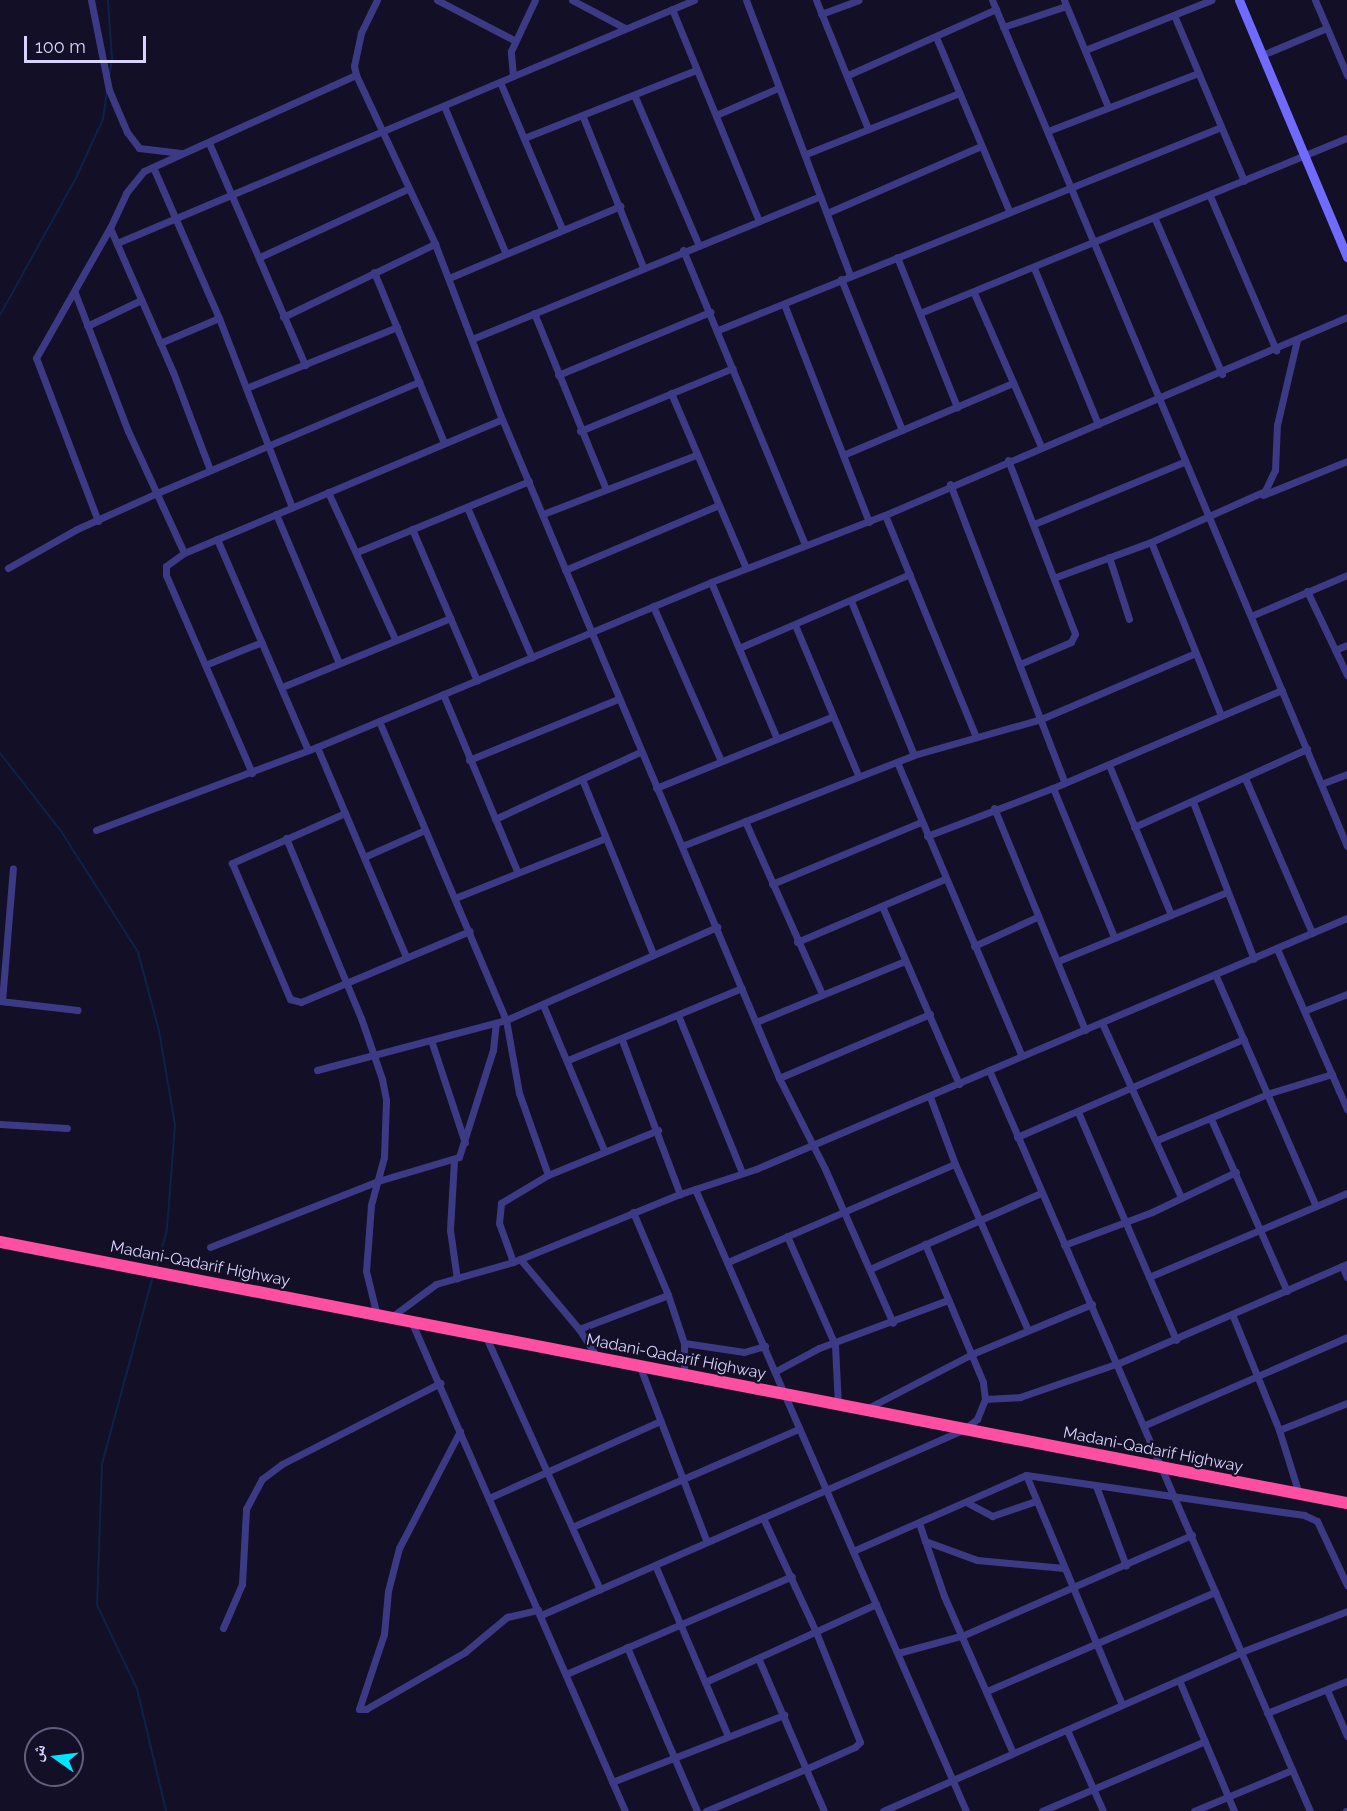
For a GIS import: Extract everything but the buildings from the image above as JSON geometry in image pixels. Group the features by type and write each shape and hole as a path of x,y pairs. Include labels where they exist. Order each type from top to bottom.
{"highway":[{"name":"Madani-Qadarif Highway","path":"0,1242 1347,1503"}],"street":[{"path":"91,0 109,90 127,132 139,148 184,153"},
{"path":"376,0 358,43 356,75 384,128 435,244 502,419 640,752 717,927 779,1078 813,1143 893,1323"},
{"path":"437,0 514,40"},
{"path":"513,76 510,61 514,40 535,0"},
{"path":"572,0 624,27"},
{"path":"117,243 176,220 384,128 444,106 624,27 692,0"},
{"path":"746,0 778,88 806,154 850,276"},
{"path":"816,0 868,129"},
{"path":"821,14 859,0"},
{"path":"992,0 1096,243 1184,462 1346,841"},
{"path":"1085,50 1211,0"},
{"path":"1239,0 1347,256"},
{"path":"1315,0 1347,73"},
{"path":"1003,27 1065,3 1108,107"},
{"path":"672,9 758,219"},
{"path":"848,75 996,9"},
{"path":"1174,15 1244,182"},
{"path":"1262,55 1327,28"},
{"path":"936,37 1009,211"},
{"path":"524,138 635,97 696,70"},
{"path":"1048,131 1198,73"},
{"path":"98,521 36,358 75,293 134,180 153,167 356,75"},
{"path":"500,82 562,229"},
{"path":"716,115 778,88"},
{"path":"806,154 960,93"},
{"path":"635,97 698,243"},
{"path":"444,106 506,254"},
{"path":"583,117 644,267"},
{"path":"718,330 1221,127"},
{"path":"920,313 1155,219 1347,138"},
{"path":"209,143 260,257 304,365"},
{"path":"827,213 981,146"},
{"path":"153,167 219,318 292,507"},
{"path":"260,257 409,188"},
{"path":"472,339 698,243 820,196"},
{"path":"1210,196 1276,350"},
{"path":"449,278 620,206"},
{"path":"1155,219 1222,374"},
{"path":"110,228 160,343 210,470"},
{"path":"284,317 435,244"},
{"path":"683,250 718,330 805,546"},
{"path":"897,257 957,406"},
{"path":"1034,268 1098,424"},
{"path":"374,272 444,443"},
{"path":"841,279 902,430"},
{"path":"75,293 184,553"},
{"path":"974,293 1041,446"},
{"path":"87,326 141,300"},
{"path":"784,304 869,522"},
{"path":"558,375 710,312"},
{"path":"534,313 580,431 606,489"},
{"path":"96,830 252,773 711,582 869,522 950,484 1222,374 1347,317"},
{"path":"160,343 219,318"},
{"path":"246,388 397,327"},
{"path":"1260,496 1275,470 1277,425 1297,340"},
{"path":"580,431 733,368"},
{"path":"8,568 157,493 419,382"},
{"path":"843,455 1013,383"},
{"path":"670,393 746,568"},
{"path":"252,773 165,570 170,561 184,553 502,419"},
{"path":"543,514 696,455"},
{"path":"1008,460 1056,577 1075,639 1020,664"},
{"path":"1056,577 1150,542 1347,461"},
{"path":"1034,524 1184,462"},
{"path":"357,552 529,481"},
{"path":"950,484 1065,783"},
{"path":"328,492 395,639"},
{"path":"565,570 719,505"},
{"path":"467,507 532,658"},
{"path":"276,514 339,663"},
{"path":"885,515 976,737"},
{"path":"412,529 477,681"},
{"path":"217,539 308,750"},
{"path":"1150,542 1221,715"},
{"path":"1109,557 1129,619"},
{"path":"739,648 910,574"},
{"path":"1251,616 1347,575"},
{"path":"711,582 777,739"},
{"path":"1307,591 1347,675"},
{"path":"851,601 914,754"},
{"path":"653,606 722,762"},
{"path":"282,687 450,618"},
{"path":"795,625 858,775"},
{"path":"205,664 262,642"},
{"path":"1335,650 1347,645"},
{"path":"682,846 914,754 1041,718 1196,653"},
{"path":"927,836 1109,765 1282,690"},
{"path":"443,694 517,871"},
{"path":"469,760 618,699"},
{"path":"657,788 833,716"},
{"path":"379,721 506,1020 519,1093 548,1175"},
{"path":"317,747 406,957"},
{"path":"1134,827 1307,749"},
{"path":"495,819 640,752"},
{"path":"897,762 1022,1056"},
{"path":"1109,765 1170,915"},
{"path":"1321,784 1347,774"},
{"path":"1245,778 1312,933"},
{"path":"582,779 653,954"},
{"path":"1053,788 1114,937"},
{"path":"1193,802 1225,894 1254,959"},
{"path":"994,808 1085,1030"},
{"path":"345,813 236,860 231,868 290,999 301,1002 470,931"},
{"path":"745,821 822,994"},
{"path":"772,884 921,822"},
{"path":"364,857 424,830"},
{"path":"286,838 376,1056 386,1100 384,1157 368,1232 366,1271 383,1317 422,1293 516,1260 633,1212 742,1173 930,1097 1347,918"},
{"path":"455,898 517,871 606,838"},
{"path":"13,868 1,1001 77,1010"},
{"path":"797,942 945,879"},
{"path":"1058,961 1225,894"},
{"path":"882,906 959,1084"},
{"path":"974,946 1037,917"},
{"path":"317,1070 506,1020 717,927"},
{"path":"1277,949 1306,1010 1347,1109"},
{"path":"756,1022 905,961"},
{"path":"1215,974 1270,1093 1316,1206"},
{"path":"568,1060 622,1040 742,988"},
{"path":"1306,1010 1347,994"},
{"path":"543,1005 604,1150"},
{"path":"779,1078 930,1014"},
{"path":"678,1015 742,1173"},
{"path":"457,1279 450,1230 454,1160 465,1145 493,1050 496,1023"},
{"path":"1102,1023 1181,1197"},
{"path":"1017,1137 1244,1038"},
{"path":"622,1040 658,1130 680,1194"},
{"path":"431,1041 465,1145"},
{"path":"989,1070 1064,1245 1119,1363 1310,1811"},
{"path":"1157,1140 1270,1093 1332,1074"},
{"path":"930,1097 955,1164 1028,1330"},
{"path":"1078,1112 1176,1340"},
{"path":"1210,1119 1262,1227 1287,1291"},
{"path":"0,1124 67,1128"},
{"path":"598,1358 579,1329 516,1260 499,1223 501,1203 548,1175 604,1150 658,1130"},
{"path":"210,1247 378,1181 454,1160"},
{"path":"728,1262 955,1164"},
{"path":"1064,1245 1126,1222 1236,1172"},
{"path":"695,1189 966,1811"},
{"path":"870,1269 980,1218 1041,1193"},
{"path":"1149,1277 1262,1227 1347,1193"},
{"path":"633,1212 668,1295 684,1343 684,1376"},
{"path":"787,1236 836,1345 837,1406"},
{"path":"460,1431 399,1548 388,1591 384,1634 359,1708 366,1709 465,1652 507,1617 539,1613 600,1589 963,1430 976,1419 984,1399 972,1354 925,1244"},
{"path":"984,1399 1020,1396 1119,1363 1345,1265 1347,1277"},
{"path":"579,1329 668,1295"},
{"path":"776,1371 812,1352 836,1345 948,1300"},
{"path":"864,1410 972,1354 1092,1304"},
{"path":"1232,1314 1280,1430 1299,1494"},
{"path":"412,1323 625,1811"},
{"path":"486,1338 600,1589"},
{"path":"1145,1425 1347,1338"},
{"path":"684,1343 744,1352 765,1346"},
{"path":"640,1367 658,1422 684,1480 707,1542"},
{"path":"223,1628 242,1584 246,1509 262,1479 282,1464 440,1383"},
{"path":"1280,1430 1347,1403"},
{"path":"489,1498 658,1422"},
{"path":"572,1527 799,1429"},
{"path":"853,1551 1026,1475 1178,1500 1304,1515 1317,1521 1347,1585"},
{"path":"1026,1475 1122,1704"},
{"path":"1096,1486 1126,1566"},
{"path":"966,1502 992,1516 1036,1501"},
{"path":"706,1811 855,1747 860,1742 792,1576 763,1518"},
{"path":"919,1523 944,1596 964,1635 1013,1753"},
{"path":"898,1653 964,1635 1126,1566 1192,1535"},
{"path":"925,1540 977,1560 1064,1568"},
{"path":"655,1565 728,1736"},
{"path":"566,1674 792,1576"},
{"path":"987,1691 1215,1592"},
{"path":"705,1682 759,1660 876,1604"},
{"path":"887,1810 1122,1704 1347,1611"},
{"path":"627,1647 672,1760 697,1811"},
{"path":"759,1660 808,1768 824,1811"},
{"path":"1179,1680 1234,1811"},
{"path":"1268,1713 1347,1682"},
{"path":"1327,1690 1347,1736"},
{"path":"612,1782 783,1715"},
{"path":"1067,1730 1103,1811"},
{"path":"1042,1811 1205,1741"},
{"path":"1194,1811 1292,1770"}],"waterway":[{"path":"108,0 112,59 109,78"},
{"path":"0,315 76,178 103,119 107,92"},
{"path":"0,753 61,831 138,952 159,1031 175,1125 167,1230 156,1268"},
{"path":"153,1276 102,1464 97,1605 137,1689 166,1811"}]}
